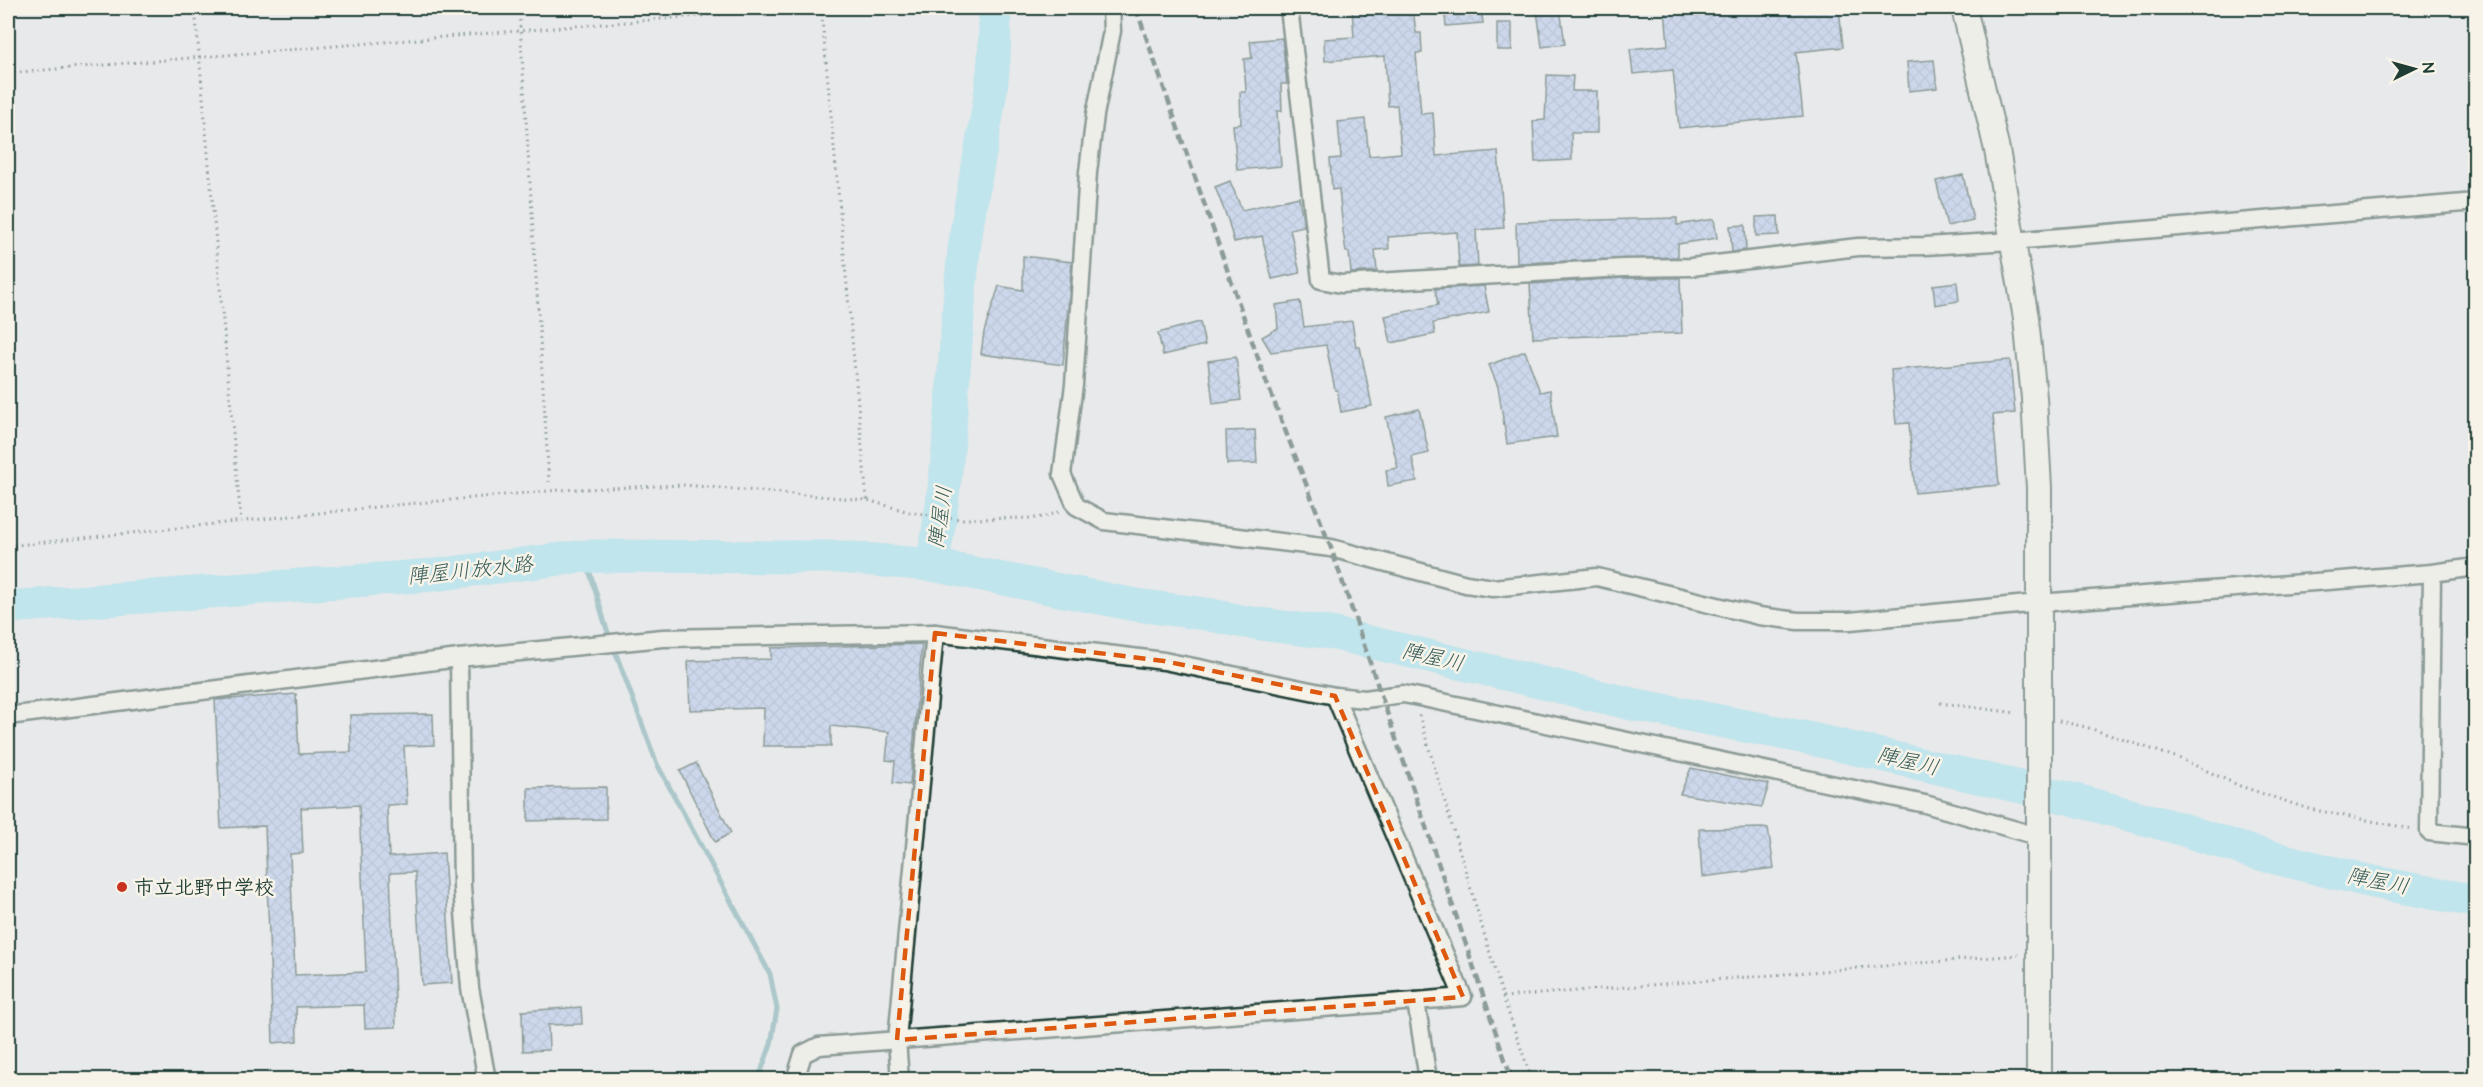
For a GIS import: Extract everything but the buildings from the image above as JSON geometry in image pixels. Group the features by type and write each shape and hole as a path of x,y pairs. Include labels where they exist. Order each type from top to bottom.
{"street":[{"path":"1111,8 1112,31 1095,115 1090,161 1074,385 1062,474 1076,506 1104,521 1331,548 1466,584 1492,588 1598,576 1759,616 1798,621 1850,621 2039,603 2432,573 2475,567"},
{"path":"1289,8 1320,279 1341,284 1623,268 1691,267 1857,247 2012,241 2475,202"},
{"path":"1964,8 1997,150 2026,318 2034,398 2039,488 2037,719 2039,1080"},
{"path":"2432,573 2429,832 2475,837"},
{"path":"8,716 459,658 663,638 935,633 1164,661 1335,696 1365,699 1403,694 1925,804 2037,830"},
{"path":"900,1080 897,1040 935,633"},
{"path":"459,658 462,887 470,988 487,1080"},
{"path":"795,1080 803,1054 819,1046 1463,997 1335,696"},
{"path":"1416,1001 1428,1080"}],"path":[{"path":"195,8 241,522"},
{"path":"519,8 549,482"},
{"path":"8,73 795,8"},
{"path":"821,8 867,500"},
{"path":"8,546 559,490 683,485 867,500 909,512 960,519 1039,518 1076,506"},
{"path":"1414,696 1503,998 1532,1080"},
{"path":"1940,703 2086,727 2181,759 2240,786 2308,809 2429,832"},
{"path":"1503,998 2038,954"}],"highlighted area":[{"path":"935,633 1164,661 1335,696 1463,997 1416,1001 897,1040"}],"waterway":[{"name":"陣屋川","path":"932,565 945,483 966,234 994,64 994,8"},
{"path":"585,556 606,627 657,764 770,974 777,1009 771,1044 758,1080"},
{"name":"陣屋川","path":"8,607 434,575 585,556 839,557 932,565 1136,605 1331,633 1632,704 1812,739 2072,799 2181,829 2248,851 2323,870 2368,881 2476,901"}],"railway":[{"path":"1136,8 1266,381 1331,548 1512,1080"}],"place":[{"name":"市立北野中学校","path":"122,887"}],"water label":[{"name":"陣屋川放水路","path":"470,570"}]}
